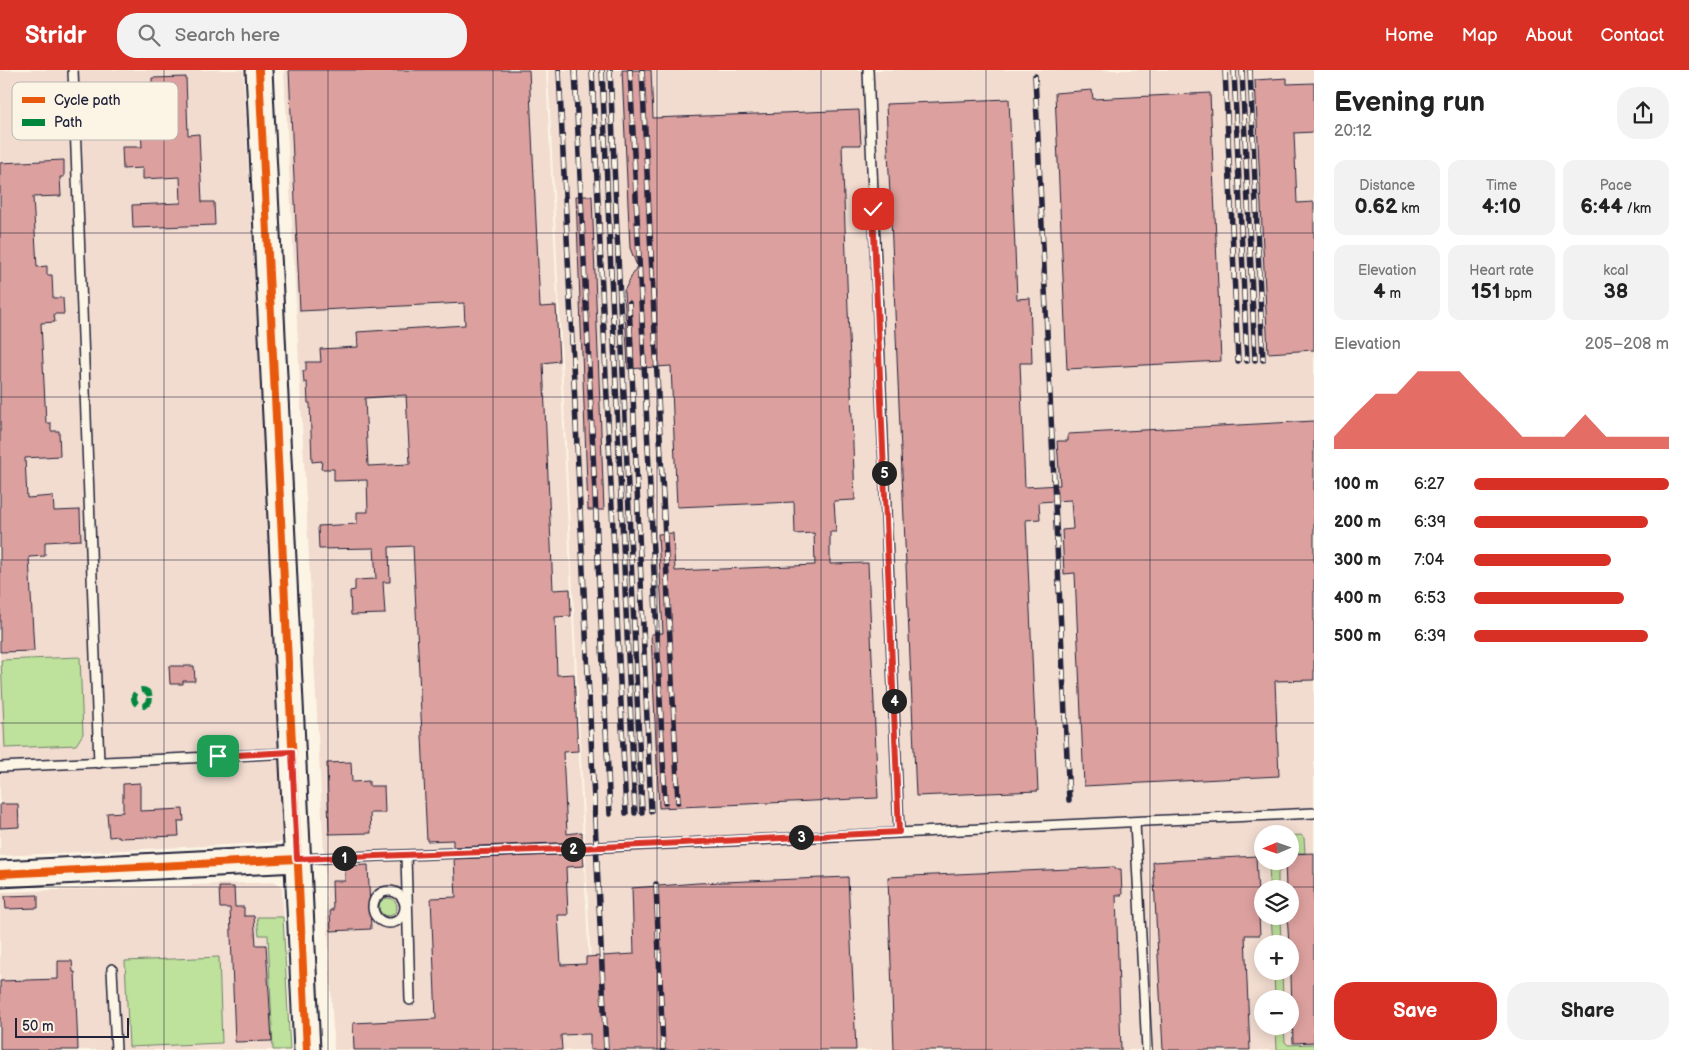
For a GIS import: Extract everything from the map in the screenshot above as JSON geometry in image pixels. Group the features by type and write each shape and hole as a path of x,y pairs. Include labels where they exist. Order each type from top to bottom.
{"street":[{"path":"259,70 307,1050"},
{"path":"0,874 297,859"}],"lane":[{"path":"868,70 899,832"},
{"path":"76,140 99,763"},
{"path":"0,767 292,752"},
{"path":"297,859 562,849 1314,813"},
{"path":"1135,823 1147,1050"},
{"path":"406,856 410,1000"},
{"path":"112,969 116,1050"}],"shaded area":[{"path":"0,70 243,70 285,842 0,856"},
{"path":"284,70 546,70 593,1050 334,1050"},
{"path":"548,70 1314,70 1314,1050 595,1050"},
{"path":"276,882 282,887 290,1050 0,1050 0,892"}],"green space":[{"path":"80,657 83,734 76,745 5,748 1,660"},
{"path":"1299,835 1304,838 1305,853 1299,853"},
{"path":"1269,870 1281,870 1278,873 1278,880 1270,880"},
{"path":"388,898 394,901 397,907 394,913 388,916 382,913 379,907 382,901"},
{"path":"257,917 283,917 290,1050 273,1050 268,935 259,935"},
{"path":"1272,925 1280,925 1281,935 1272,935"},
{"path":"219,957 222,1043 129,1047 125,961"},
{"path":"1274,980 1282,980 1283,990 1275,990"},
{"path":"1276,1035 1285,1035 1285,1042 1288,1045 1314,1044 1314,1050 1277,1050"}],"building":[{"path":"289,70 529,70 540,307 556,306 559,361 543,363 553,590 570,589 571,616 555,617 557,675 574,674 578,751 563,752 567,834 582,832 582,842 453,847 453,840 427,841 413,546 389,547 390,582 383,582 385,614 351,615 350,591 355,590 355,580 376,579 374,548 319,549 318,526 357,524 357,512 368,512 367,480 334,481 334,469 321,469 322,461 312,462 310,403 308,403 307,382 304,383 303,371 306,371 306,362 321,362 320,349 358,347 357,332 465,325 464,303 300,311","holes":["406,395 410,464 368,466 365,398"]},
{"path":"622,70 651,70 653,118 859,110 861,145 842,145 855,500 834,501 836,532 830,532 830,564 868,563 878,798 659,808 651,634 663,633 658,534 673,533 675,571 815,565 814,533 795,534 794,502 677,507 671,366 628,369 624,291 637,266 630,248"},
{"path":"186,77 188,135 199,134 202,202 214,202 215,225 133,228 132,205 181,203 180,177 143,179 143,168 123,169 122,147 142,147 142,140 178,140 178,82 152,82 152,78"},
{"path":"1287,78 1287,84 1314,83 1314,132 1294,133 1297,203 1314,202 1314,350 1268,353 1255,80"},
{"path":"1092,90 1093,99 1210,93 1221,361 1067,369 1055,93"},
{"path":"1009,99 1017,299 1030,298 1032,363 1020,363 1025,487 1060,485 1057,441 1068,441 1068,434 1314,421 1314,680 1275,681 1279,776 1084,786 1075,573 1064,574 1062,530 1073,529 1071,500 1039,502 1040,519 1026,520 1038,791 916,796 886,104"},
{"path":"64,160 64,177 60,177 61,196 33,197 37,267 47,266 47,275 52,275 53,298 63,298 64,314 54,314 55,322 41,323 46,423 51,423 51,431 59,431 60,456 25,458 27,498 53,496 54,511 80,510 81,540 45,542 45,556 29,557 34,651 0,652 0,163"},
{"path":"576,196 592,196 604,510 588,510"},
{"path":"169,666 194,666 195,681 183,681 183,684 170,684"},
{"path":"351,762 352,782 369,781 369,786 384,786 385,813 370,813 371,833 329,834 327,763"},
{"path":"140,783 140,811 183,809 184,821 178,821 179,836 109,837 107,813 123,812 123,784"},
{"path":"0,804 18,804 19,827 0,828"},
{"path":"1314,853 1314,1042 1293,1043 1293,1035 1299,1035 1299,990 1291,990 1291,980 1299,980 1299,935 1288,935 1288,925 1299,925 1299,880 1286,880 1285,870 1299,870 1299,854"},
{"path":"583,854 584,866 566,867 568,915 558,915 561,965 586,964 586,957 634,954 632,888 698,883 848,877 856,1050 590,1050 590,1034 561,1035 562,1050 354,1050 353,1023 436,1019 431,898 456,897 454,859"},
{"path":"1254,856 1254,870 1257,870 1257,880 1254,880 1254,925 1259,925 1260,935 1245,935 1250,1050 1163,1050 1153,862"},
{"path":"368,865 371,929 331,931 330,910 333,910 332,881 345,881 345,866"},
{"path":"1115,867 1115,869 1121,869 1122,895 1116,895 1121,1050 894,1050 888,877"},
{"path":"219,887 234,887 235,907 244,907 244,916 254,916 256,945 266,945 272,1041 235,1042 230,908 220,908"},
{"path":"38,895 38,908 6,909 5,896"},
{"path":"58,961 72,961 73,972 75,972 78,1050 0,1050 0,981 58,979"}],"railway":[{"path":"559,70 606,1050"},
{"path":"575,70 610,814"},
{"path":"592,70 626,813"},
{"path":"602,70 635,813"},
{"path":"610,70 642,812"},
{"path":"630,70 665,803"},
{"path":"642,70 678,802"},
{"path":"1225,70 1238,361"},
{"path":"1234,70 1247,361"},
{"path":"1242,70 1255,360"},
{"path":"1250,70 1263,360"},
{"path":"1035,76 1069,800"},
{"path":"629,303 651,811"},
{"path":"656,884 663,1050"}],"marked path":[{"path":"142,690 150,698 142,706 134,698 142,690"}],"cycle path":[{"path":"259,70 307,1050"},
{"path":"0,874 297,859"}],"route":[{"path":"218,756 292,752 297,859 562,849 899,832 873,209"}]}
